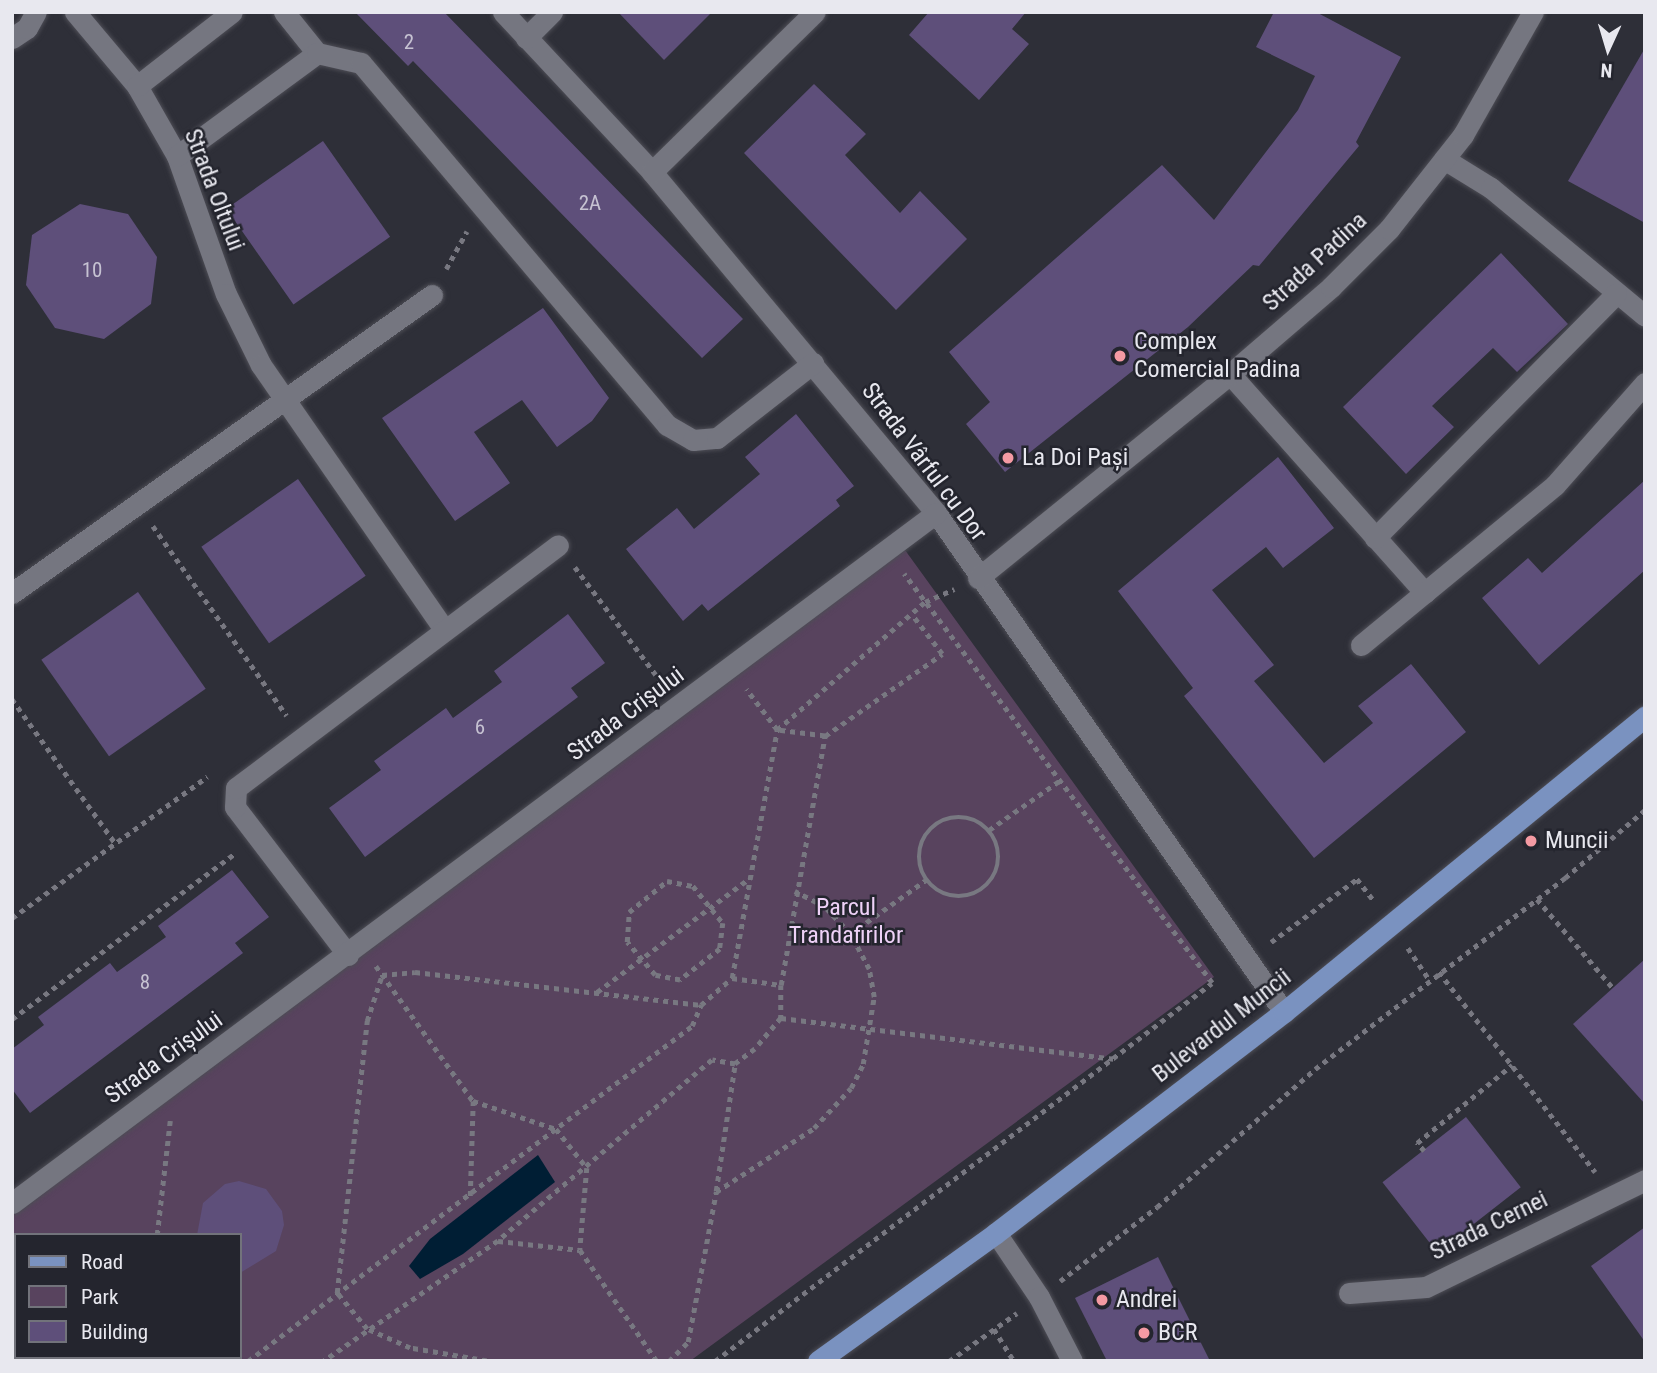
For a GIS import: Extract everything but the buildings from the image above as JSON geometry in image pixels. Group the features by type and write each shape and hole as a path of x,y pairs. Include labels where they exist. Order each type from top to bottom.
{"main road":[{"name":"Bulevardul Muncii","path":"818,1361 996,1233 1284,1012 1645,716"}],"street":[{"path":"12,38 27,28 36,12"},
{"name":"Strada Oltului","path":"75,12 137,86 177,156 226,294 261,365 443,629"},
{"path":"137,86 232,12"},
{"path":"284,12 317,53 361,63 667,425 693,440 717,438 813,363"},
{"name":"Strada Vârful cu Dor","path":"503,12 652,172 936,513 978,578 1284,1012"},
{"path":"526,38 552,12"},
{"path":"652,172 815,12"},
{"name":"Strada Padina","path":"978,578 1230,374 1341,277 1389,229 1444,159 1533,12"},
{"path":"177,156 317,53"},
{"path":"1444,159 1491,188 1645,316"},
{"path":"1375,538 1616,294"},
{"path":"12,593 432,295"},
{"path":"1230,374 1425,593"},
{"path":"1361,645 1555,485 1645,383"},
{"name":"Strada Crișului","path":"16,1191 348,955 936,513"},
{"path":"348,955 235,807 234,793 243,780 558,545"},
{"name":"Strada Cernei","path":"1349,1293 1426,1287 1645,1180"},
{"path":"996,1233 1040,1297 1072,1361"}],"path":[{"path":"432,295 481,206"},
{"path":"137,505 302,737"},
{"path":"558,545 680,706"},
{"path":"896,565 1062,779 1212,983"},
{"path":"248,1361 692,1026 701,1005 732,978 777,730 925,602"},
{"path":"740,681 777,730 825,736 942,654 912,615"},
{"path":"12,699 116,843"},
{"path":"669,1361 688,1342 716,1192 735,1064 768,1037 781,1018 781,985 795,892 825,736"},
{"path":"12,918 216,771 234,793"},
{"path":"989,830 1062,779"},
{"path":"948,1361 1040,1297 1157,1207 1315,1069 1429,979 1537,899 1645,810"},
{"path":"960,817 989,830 997,843 999,864 987,886 957,898 938,892 926,880 918,855 936,824 960,817"},
{"path":"12,1019 258,837"},
{"path":"596,993 751,877"},
{"path":"715,1361 1212,983 1357,879 1429,979"},
{"path":"850,934 926,880"},
{"path":"667,881 693,886 710,907 723,923 720,949 680,980 654,975 627,942 629,912 667,881"},
{"path":"716,1192 814,1128 834,1109 863,1064 871,1030 874,997 869,969 850,934 825,907 795,892"},
{"path":"1537,899 1613,988"},
{"path":"370,958 473,1101 555,1129 587,1168 580,1250 657,1361"},
{"path":"382,975 415,972 701,1005"},
{"path":"1439,972 1613,1195"},
{"path":"382,975 367,1021 337,1293 367,1329 410,1348 487,1361"},
{"path":"732,978 781,985"},
{"path":"781,1018 1113,1059"},
{"path":"324,1361 498,1241 712,1060 735,1064"},
{"path":"1424,1151 1417,1143 1512,1065"},
{"path":"470,1196 473,1101"},
{"path":"157,1233 170,1118"},
{"path":"498,1241 580,1250"},
{"path":"994,1329 1014,1361"}],"green space":[{"name":"Parcul Trandafirilor","path":"905,550 1214,977 690,1361 12,1361 12,1214"}],"water":[{"path":"538,1155 555,1182 463,1254 420,1279 409,1266 430,1239"}],"place":[{"name":"Complex Comercial Padina","path":"1120,356"},
{"name":"La Doi Pași","path":"1008,458"},
{"name":"Muncii","path":"1531,841"},
{"name":"Andrei","path":"1102,1300"},
{"name":"BCR","path":"1144,1333"}]}
